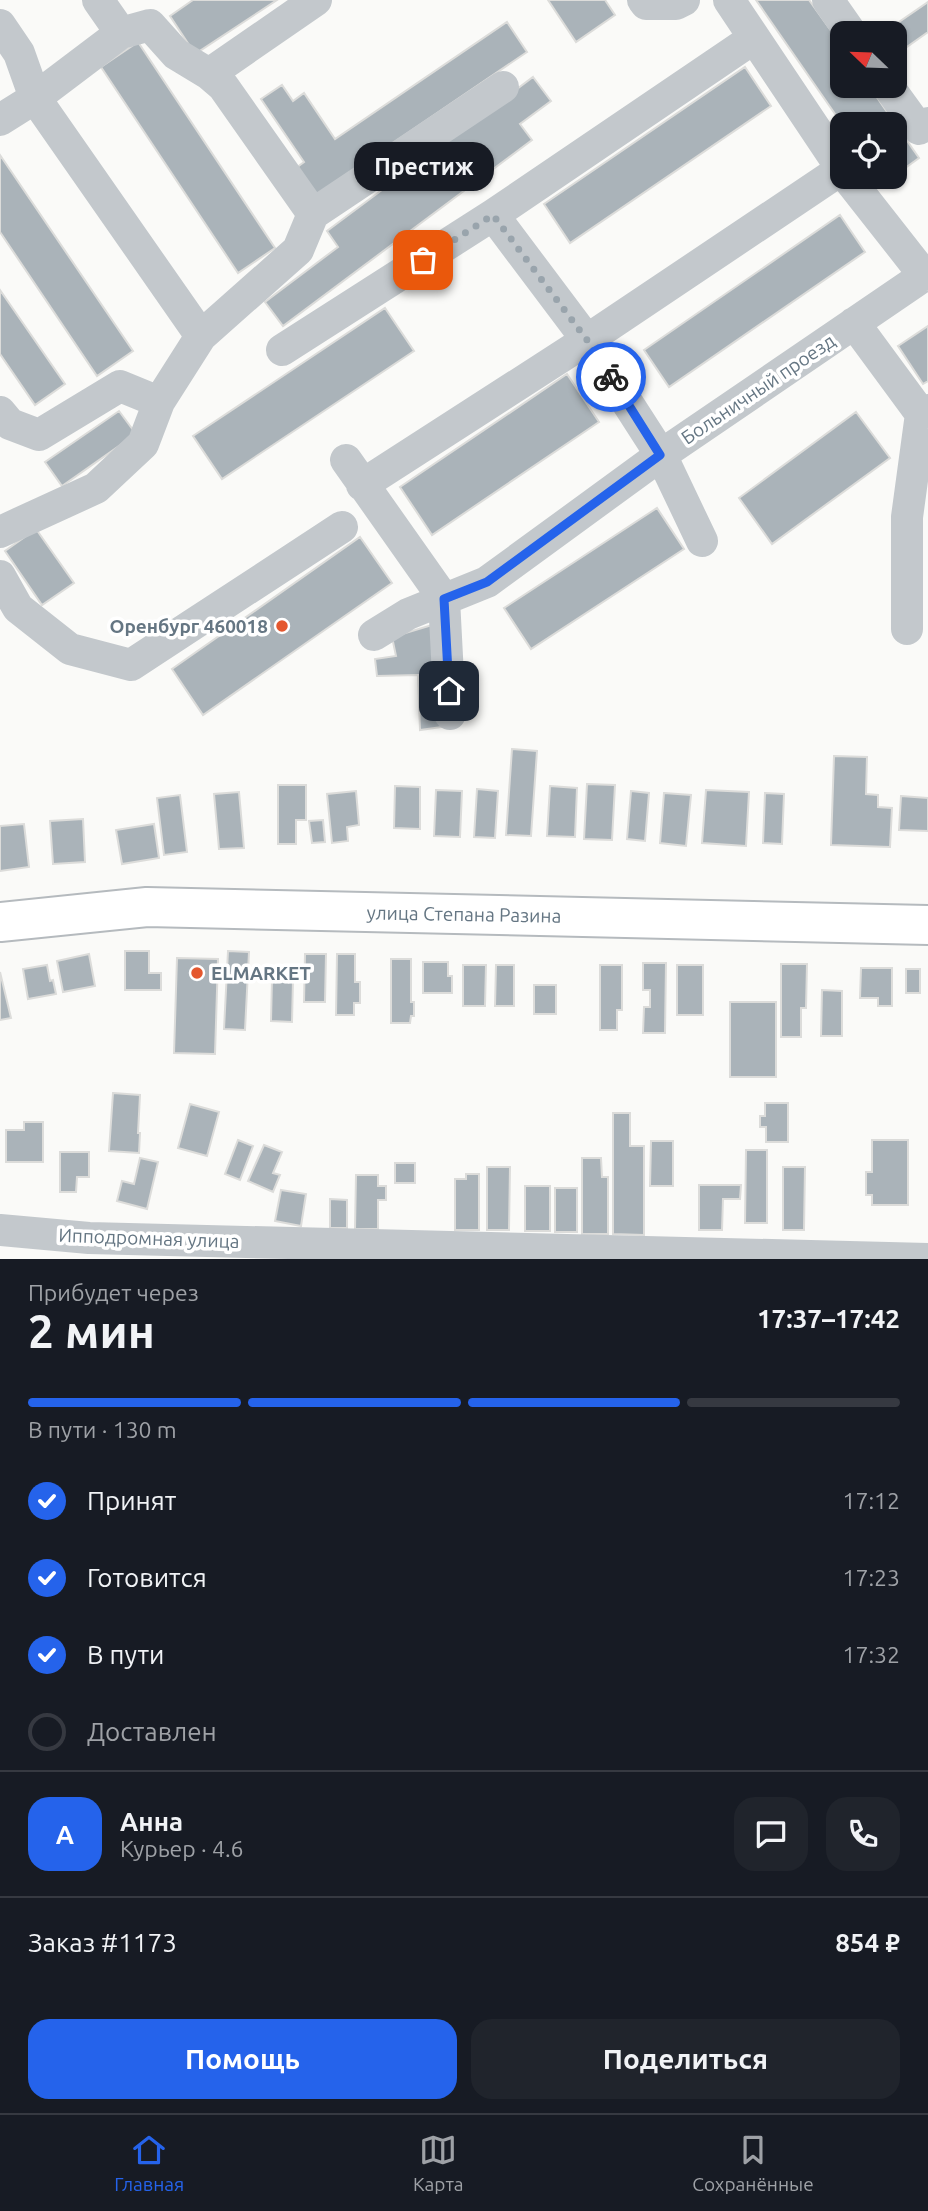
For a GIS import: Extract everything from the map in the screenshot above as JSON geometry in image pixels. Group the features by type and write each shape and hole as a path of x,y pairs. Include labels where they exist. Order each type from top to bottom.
{"main road":[{"name":"улица Степана Разина","path":"0,922 147,906 928,925"}],"street":[{"path":"98,0 121,33"},
{"path":"209,74 316,0"},
{"path":"643,0 646,4 676,5 684,0"},
{"path":"729,0 830,151"},
{"path":"828,0 843,21"},
{"path":"0,25 19,53 35,98 201,336"},
{"path":"0,120 35,98 121,33 150,25 176,54 223,86 313,214"},
{"path":"282,350 493,215 754,38"},
{"path":"0,532 96,488 143,444 159,402 201,336 298,250 313,214 503,87"},
{"path":"897,98 919,129 928,123"},
{"path":"450,714 444,599 354,472 587,340 830,177"},
{"path":"858,189 926,274"},
{"path":"493,215 587,340 660,455 702,541"},
{"name":"Больничный проезд","path":"374,635 408,614 487,582 660,455 926,274"},
{"path":"854,324 925,412 907,517 907,629"},
{"path":"0,411 10,424 39,435 120,386 159,402"},
{"path":"0,576 18,608 70,649 131,665 342,527"},
{"name":"Ипподромная улица","path":"0,1230 85,1248 928,1259"}],"building":[{"path":"193,0 277,0 195,54 170,16"},
{"path":"548,0 605,0 615,15 576,42"},
{"path":"756,0 809,0 830,29 830,98 877,98 887,112 834,112"},
{"path":"928,2 928,32 907,47 907,21 900,21"},
{"path":"507,22 527,52 315,196 296,168 304,162 261,99 282,85 293,101 304,93 335,139"},
{"path":"138,42 275,248 238,273 101,67"},
{"path":"745,67 771,106 570,243 544,204"},
{"path":"533,77 551,101 520,124 532,140 283,326 265,302 338,247 327,231"},
{"path":"907,141 919,158 907,167"},
{"path":"0,155 133,351 97,376 0,232"},
{"path":"840,215 865,252 669,387 644,350"},
{"path":"0,290 65,384 35,405 0,354"},
{"path":"385,308 414,351 222,479 193,436"},
{"path":"928,326 928,381 923,384 898,346"},
{"path":"567,374 599,422 432,535 400,487"},
{"path":"119,411 136,434 62,486 45,462"},
{"path":"856,412 890,458 772,544 739,498"},
{"path":"657,508 684,549 531,649 504,608"},
{"path":"36,529 74,583 42,605 5,551"},
{"path":"360,537 392,583 203,715 172,669"},
{"path":"432,625 442,727 420,730 418,675 377,676 375,659 396,656 392,637"},
{"path":"512,749 537,751 531,836 506,835"},
{"path":"834,756 867,757 866,794 878,795 878,807 892,808 890,847 831,845"},
{"path":"587,784 615,785 612,840 584,839"},
{"path":"278,785 306,785 306,820 296,820 296,844 278,844"},
{"path":"395,786 420,787 420,829 394,828"},
{"path":"550,786 577,788 575,837 547,836"},
{"path":"477,789 498,791 495,838 474,837"},
{"path":"436,790 462,791 460,837 434,836"},
{"path":"706,790 749,792 746,846 702,843"},
{"path":"356,791 359,825 347,827 348,841 332,843 327,794"},
{"path":"631,791 649,793 645,841 627,839"},
{"path":"239,792 244,848 219,849 214,794"},
{"path":"664,793 691,795 686,846 660,843"},
{"path":"765,793 784,794 782,844 763,843"},
{"path":"180,795 187,852 164,855 157,798"},
{"path":"901,796 928,798 928,831 899,830"},
{"path":"83,819 85,862 53,864 50,821"},
{"path":"323,820 325,842 312,843 309,821"},
{"path":"24,824 29,867 0,871 0,826"},
{"path":"154,824 159,858 122,864 116,830"},
{"path":"125,951 149,951 149,973 161,973 161,990 125,990"},
{"path":"228,951 249,952 245,1030 224,1029"},
{"path":"89,954 95,986 63,992 57,961"},
{"path":"305,954 326,954 325,1002 304,1002"},
{"path":"337,954 355,954 355,982 360,982 360,1003 354,1003 354,1015 336,1015"},
{"path":"177,958 218,959 215,1054 174,1053"},
{"path":"391,959 411,959 411,1002 414,1002 414,1016 411,1016 410,1023 391,1023"},
{"path":"423,962 448,962 448,976 452,976 452,993 423,993"},
{"path":"643,963 666,963 665,1033 643,1033 644,1007 650,1007 650,990 643,990"},
{"path":"781,964 807,964 806,1008 801,1008 801,1037 781,1037"},
{"path":"47,965 56,994 28,999 23,969"},
{"path":"463,965 486,965 485,1006 463,1006"},
{"path":"496,965 514,965 514,1006 495,1006"},
{"path":"600,965 622,965 622,1010 617,1010 617,1030 600,1030"},
{"path":"677,965 703,965 703,1015 677,1015"},
{"path":"861,968 892,968 892,1006 878,1006 878,998 860,998"},
{"path":"906,969 920,969 920,993 906,993"},
{"path":"0,972 11,1018 0,1020"},
{"path":"272,979 293,980 292,1022 271,1021"},
{"path":"534,985 556,985 556,1014 534,1014"},
{"path":"822,990 842,991 842,1036 821,1036"},
{"path":"730,1002 776,1002 776,1077 730,1077"},
{"path":"113,1093 140,1095 139,1153 109,1151"},
{"path":"765,1103 788,1103 788,1142 766,1142 766,1127 760,1127 760,1116 765,1116"},
{"path":"190,1104 219,1112 207,1156 178,1148"},
{"path":"613,1113 630,1113 630,1146 644,1146 644,1235 613,1234"},
{"path":"24,1122 43,1122 43,1162 6,1162 6,1130 24,1130"},
{"path":"238,1140 253,1146 240,1180 225,1174"},
{"path":"872,1140 908,1140 908,1205 872,1205 872,1195 866,1195 866,1172 872,1172"},
{"path":"651,1141 673,1141 673,1186 650,1186"},
{"path":"264,1145 282,1152 273,1173 280,1175 273,1192 248,1181"},
{"path":"746,1150 767,1150 767,1223 745,1223"},
{"path":"60,1152 89,1152 89,1177 77,1177 76,1192 60,1192"},
{"path":"140,1158 158,1162 147,1209 117,1201 122,1181 134,1184"},
{"path":"582,1158 601,1158 602,1177 608,1177 608,1234 582,1234"},
{"path":"395,1163 415,1163 415,1183 395,1183"},
{"path":"487,1167 510,1167 509,1230 487,1230"},
{"path":"783,1167 805,1167 804,1230 783,1230"},
{"path":"466,1174 479,1174 479,1230 455,1230 455,1179 466,1179"},
{"path":"356,1175 378,1175 378,1186 386,1186 386,1200 378,1200 378,1229 355,1229"},
{"path":"699,1185 741,1185 740,1199 723,1199 722,1230 699,1230"},
{"path":"525,1186 550,1186 550,1231 525,1231"},
{"path":"555,1188 577,1188 577,1232 555,1232"},
{"path":"281,1190 306,1194 301,1226 275,1221"},
{"path":"330,1199 347,1200 347,1228 330,1228"}],"way so far":[{"path":"423,260 493,215 587,340 611,377"}],"place":[{"name":"Престиж","path":"423,260"},
{"name":"Оренбург 460018","path":"282,626"},
{"name":"ELMARKET","path":"197,973"}],"route":[{"path":"449,691 444,599 487,582 660,455 611,377"}]}
